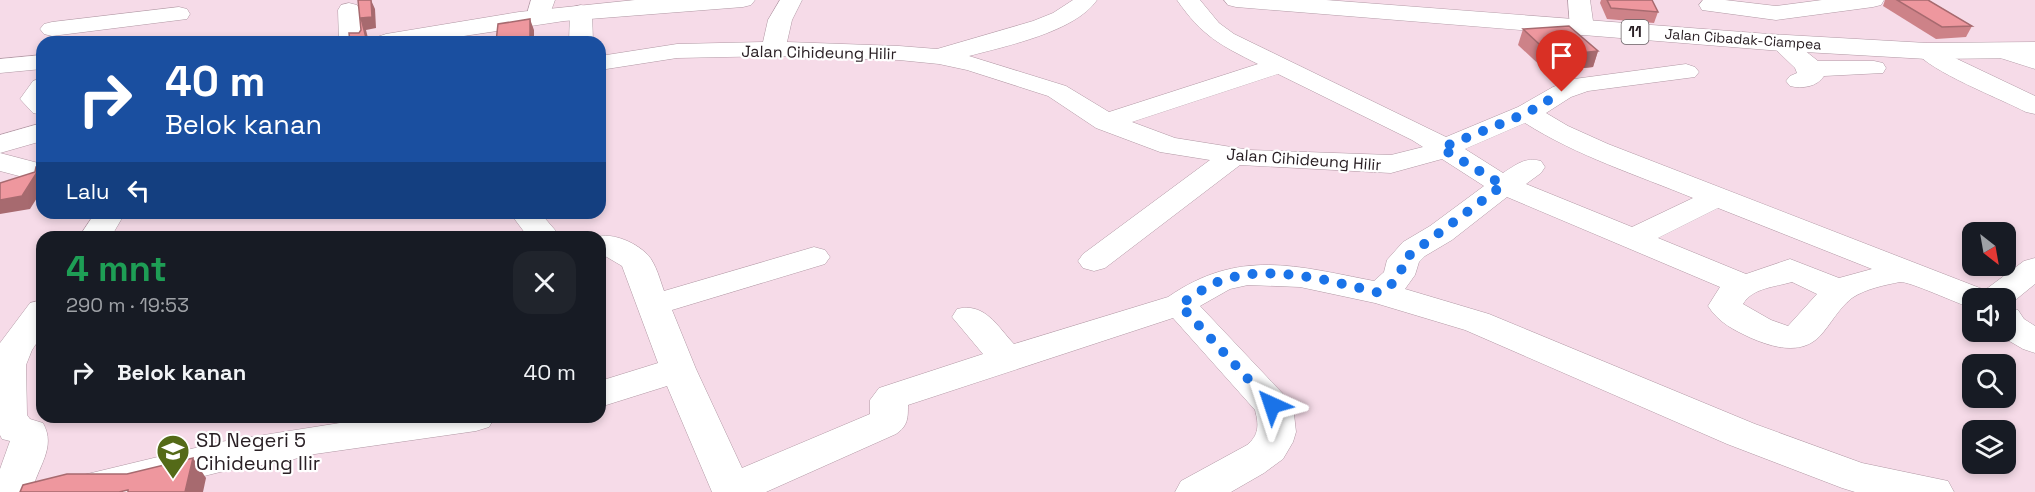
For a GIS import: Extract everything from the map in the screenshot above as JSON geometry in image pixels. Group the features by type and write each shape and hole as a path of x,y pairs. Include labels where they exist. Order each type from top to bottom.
{"highway":[{"path":"417,36 484,23 540,8 581,12 744,0"},
{"name":"Jalan Cibadak-Ciampea","path":"1236,0 1775,43 1927,51 2035,50"},
{"path":"0,144 36,134"}],"street":[{"path":"73,9 155,0"},
{"path":"774,49 780,20 791,0"},
{"path":"939,57 1060,19 1082,6 1086,0"},
{"path":"1188,0 1217,34 1422,134 1503,185 1743,285"},
{"path":"1580,0 1582,28"},
{"path":"1706,3 1776,13 1873,0"},
{"path":"1706,3 1775,43 1806,75 1874,68"},
{"path":"52,29 184,7"},
{"path":"168,36 184,7"},
{"path":"350,10 351,36"},
{"path":"581,12 581,36"},
{"name":"Jalan Cihideung Hilir","path":"606,62 677,51 774,49 899,53 939,57 973,64 1057,92 1106,122 1170,146 1234,156 1400,164 1527,113 1562,92 1583,84 1686,72"},
{"path":"2000,50 2035,62"},
{"path":"1927,51 1944,62 2035,106"},
{"path":"0,66 36,63"},
{"path":"1106,122 1280,65"},
{"path":"1527,113 1576,141 1962,294"},
{"path":"1094,261 1234,156"},
{"path":"0,162 36,171"},
{"path":"1380,293 1395,282 1402,272 1403,260 1414,249 1441,233 1503,185 1531,167"},
{"path":"0,188 36,175"},
{"path":"1634,238 1703,205 1714,195"},
{"path":"530,219 540,231"},
{"path":"606,243 618,252 634,258 678,369 732,491 884,424 889,420 889,405 892,397 1180,305 1220,281 1248,275 1300,277 1380,293 1477,322 1741,434 1856,477 1894,487 1934,492"},
{"path":"653,305 814,257"},
{"path":"2009,288 2035,268"},
{"path":"1839,291 1790,269 1780,275 1743,285 1734,291 1725,306 1729,312 1762,330 1787,339 1804,333 1820,310 1839,291 1851,285 1889,277 1899,270"},
{"path":"1180,305 1272,405 1278,421 1273,444 1254,461 1195,492"},
{"path":"969,317 1008,359"},
{"path":"12,492 18,471 31,447 28,433 16,429 8,415 8,349 36,318"},
{"path":"2016,329 2035,341"},
{"path":"606,392 678,369"},
{"path":"78,492 220,457 315,440 434,423"}],"building":[{"path":"358,0 371,0 372,17 361,18 366,36 349,36 349,33 359,33 361,30"},
{"path":"1607,0 1652,0 1658,12 1611,8"},
{"path":"1897,0 1928,0 1972,26 1942,27"},
{"path":"530,19 530,36 497,36 498,24"},
{"path":"1569,26 1598,51 1552,56 1523,29"},
{"path":"36,167 36,174 22,196 0,200 0,183 35,172"},
{"path":"193,458 185,492 128,492 128,490 119,492 20,492 23,485 67,474 127,474"}],"place":[{"name":"SD Negeri 5 Cihideung Ilir","path":"173,480"}],"route":[{"path":"1272,405 1180,305 1220,281 1248,275 1274,274 1300,277 1380,293 1395,282 1402,272 1403,260 1414,249 1441,233 1503,185 1441,148 1527,113 1562,92"}]}
